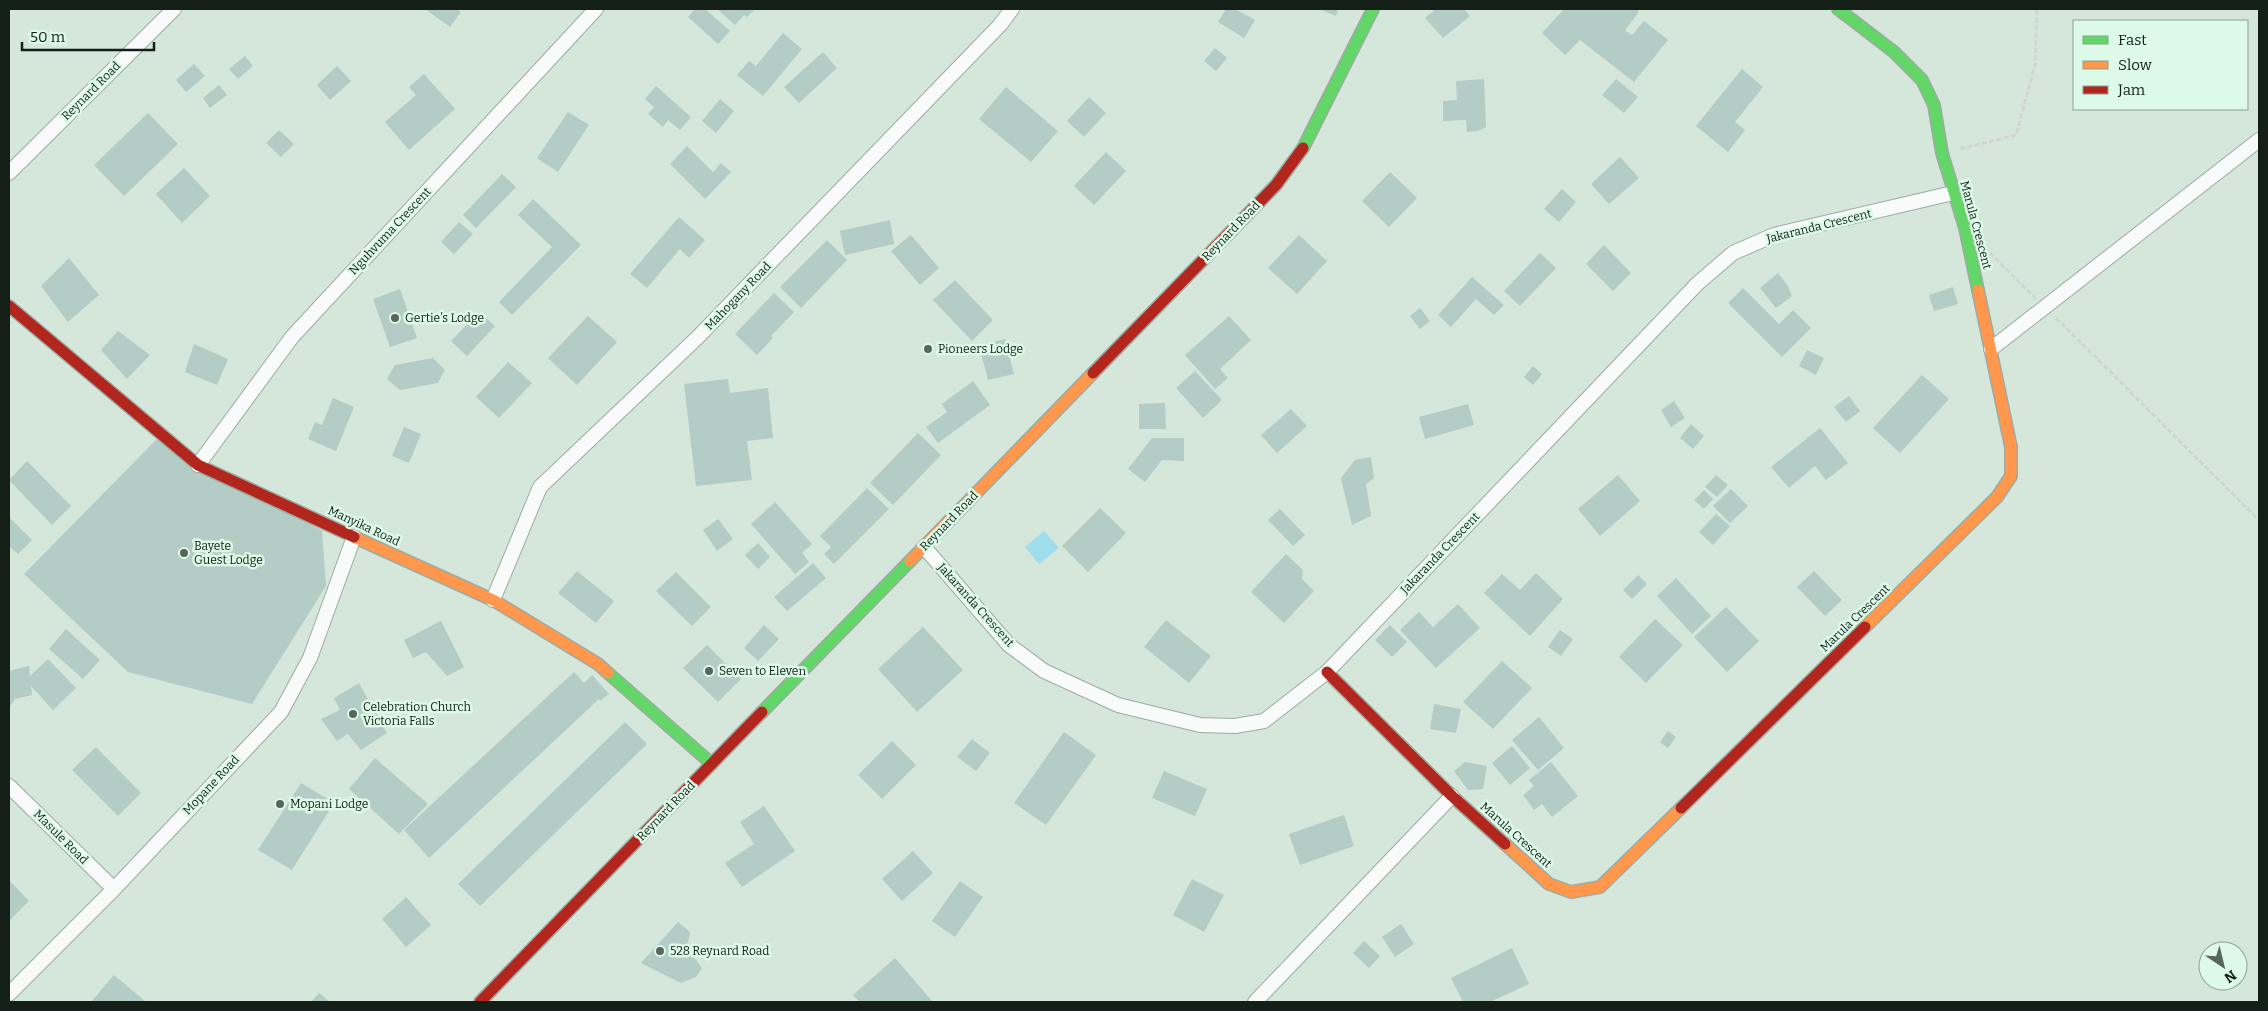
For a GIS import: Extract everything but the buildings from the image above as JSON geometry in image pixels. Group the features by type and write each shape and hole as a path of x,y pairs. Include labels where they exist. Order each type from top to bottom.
{"street":[{"name":"Reynard Road","path":"9,173 174,9"},
{"name":"Nguhvuma Crescent","path":"198,465 292,337 596,9"},
{"name":"Mahogany Road","path":"493,600 540,487 698,337 1000,25 1012,9"},
{"name":"Reynard Road","path":"480,1002 1276,185 1298,157 1373,9"},
{"name":"Marula Crescent","path":"1326,672 1452,796 1549,884 1571,892 1600,887 1997,497 2011,476 2012,446 1965,228 1942,153 1934,105 1922,80 1894,52 1838,9"},
{"path":"1991,349 2259,140"},
{"name":"Jakaranda Crescent","path":"924,547 1009,645 1044,671 1118,705 1200,725 1235,726 1264,722 1326,672 1697,284 1733,254 1774,235 1953,193"},
{"name":"Manyika Road","path":"9,306 198,465 493,600 598,664 712,764"},
{"name":"Mopane Road","path":"9,994 114,889 281,712 310,658 354,537"},
{"name":"Masule Road","path":"9,786 114,889"},
{"path":"1255,1002 1452,796"}],"path":[{"path":"1942,153 2016,135 2036,65 2037,9"},
{"path":"1985,248 2259,520"}],"water":[{"path":"1044,531 1059,548 1039,564 1025,547"}],"traffic: fast":[{"path":"1303,148 1373,9"},
{"path":"1838,9 1894,52 1922,80 1934,105 1942,153 1965,228 1978,290"},
{"path":"762,712 910,561"},
{"path":"608,673 712,764"}],"traffic: slow":[{"path":"1865,627 1997,497 2011,476 2011,447 1978,290"},
{"path":"910,561 1093,373"},
{"path":"354,537 493,600 598,664 608,673"},
{"path":"1505,844 1549,884 1571,892 1600,887 1681,808"}],"traffic: jam":[{"path":"1093,373 1276,185 1303,148"},
{"path":"9,306 198,465 354,537"},
{"path":"1681,808 1865,627"},
{"path":"1327,672 1452,796 1505,844"},
{"path":"480,1002 762,712"}],"place":[{"name":"Gertie's Lodge","path":"395,318"},
{"name":"Pioneers Lodge","path":"928,349"},
{"name":"Bayete Guest Lodge","path":"184,553"},
{"name":"Seven to Eleven","path":"709,671"},
{"name":"Celebration Church Victoria Falls","path":"353,714"},
{"name":"Mopani Lodge","path":"280,804"},
{"name":"528 Reynard Road","path":"660,951"}]}
